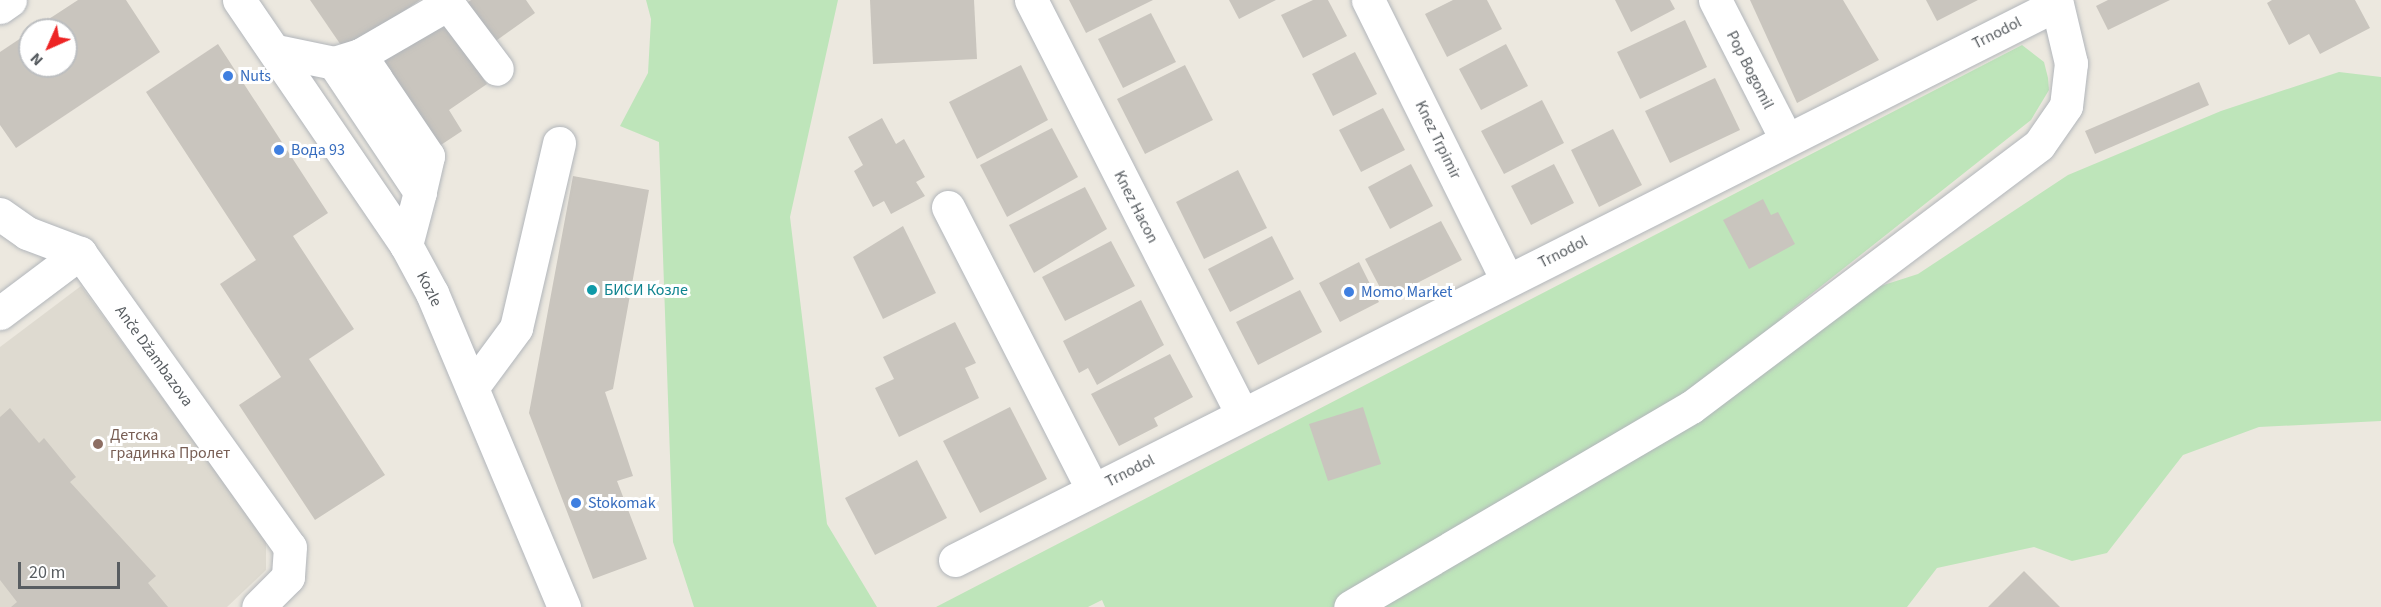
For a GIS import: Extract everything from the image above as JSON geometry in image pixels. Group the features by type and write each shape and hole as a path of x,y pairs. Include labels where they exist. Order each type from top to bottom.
{"street":[{"path":"0,8 10,0"},
{"name":"Kozle","path":"239,0 276,51 406,245 474,385 564,607"},
{"name":"Knez Hacon","path":"1031,0 1242,414"},
{"name":"Knez Trpimir","path":"1368,0 1507,280"},
{"name":"Pop Bogomil","path":"1715,0 1786,139"},
{"name":"Trnodol","path":"956,560 2058,1 2071,63 2066,106 2038,145 1691,407 1350,607"},
{"path":"276,51 347,59 448,4 497,69"},
{"path":"347,59 420,192 406,245"},
{"path":"474,385 516,328 559,143"},
{"name":"Trnodol","path":"948,207 1093,490"},
{"path":"0,214 27,233 80,254"},
{"path":"0,313 80,254"},
{"name":"Anče Džambazova","path":"80,254 290,547 288,577 258,607"}],"shaded area":[{"name":"Детска градинка Пролет","path":"81,286 266,540 266,570 227,607 0,607 0,347"}],"green space":[{"path":"646,0 838,0 790,217 827,524 877,607 694,607 673,542 659,142 620,126 648,73 651,19"},
{"path":"2022,45 2044,62 2048,78 2049,90 2031,120 1781,318 1918,274 2068,175 2221,111 2339,72 2381,77 2381,421 2259,427 2183,455 2107,553 2072,561 2034,547 1937,568 1907,607 1105,607 1102,600 1088,607 936,607"}],"building":[{"path":"78,0 126,0 160,52 16,148 0,125 0,52 18,40 18,78 78,78 78,18 50,18"},
{"path":"310,0 420,0 345,51"},
{"path":"471,0 526,0 535,13 493,43 465,4"},
{"path":"870,0 974,0 977,59 873,64"},
{"path":"1069,0 1153,0 1086,33"},
{"path":"1229,0 1276,0 1239,19"},
{"path":"1313,0 1328,0 1347,36 1303,58 1281,15"},
{"path":"1453,0 1487,0 1502,29 1447,57 1425,14"},
{"path":"1615,0 1670,0 1675,9 1631,32"},
{"path":"1750,0 1843,0 1879,60 1797,103"},
{"path":"1926,0 1978,0 1937,21"},
{"path":"2108,0 2170,0 2108,30 2096,6"},
{"path":"2272,0 2355,0 2370,28 2320,54 2309,34 2289,45 2267,3"},
{"path":"1151,13 1176,62 1123,88 1098,39"},
{"path":"1685,20 1707,67 1640,99 1617,52"},
{"path":"445,22 487,84 449,110 462,131 397,174 338,86 403,42 407,48"},
{"path":"218,44 328,213 293,236 354,329 309,359 385,475 315,520 239,405 281,377 220,284 256,260 146,92"},
{"path":"1506,44 1528,86 1481,110 1459,69"},
{"path":"1355,52 1377,94 1333,116 1312,74"},
{"path":"1021,65 1048,120 977,159 949,102"},
{"path":"1185,65 1213,120 1145,154 1117,99"},
{"path":"1715,78 1740,130 1670,163 1645,111"},
{"path":"2199,82 2209,105 2095,154 2085,131"},
{"path":"1542,100 1564,143 1504,174 1481,131"},
{"path":"1383,108 1405,150 1361,172 1339,130"},
{"path":"882,118 896,144 904,139 925,177 916,182 925,196 891,214 884,201 873,207 854,171 863,165 848,137"},
{"path":"1052,128 1078,177 1007,217 980,165"},
{"path":"1613,129 1642,185 1599,207 1571,150"},
{"path":"1411,164 1433,206 1390,229 1368,187"},
{"path":"1554,164 1574,203 1531,225 1511,186"},
{"path":"1238,170 1267,228 1204,259 1176,202"},
{"name":"БИСИ Козле","path":"573,176 649,190 613,389 605,392 633,476 617,481 647,559 593,579 529,413"},
{"path":"1085,187 1107,229 1034,273 1009,225"},
{"path":"1763,199 1771,215 1778,212 1795,244 1749,269 1723,220"},
{"path":"1441,221 1462,260 1386,299 1365,259"},
{"path":"903,226 936,293 883,319 853,257"},
{"path":"1272,236 1294,279 1230,312 1208,269"},
{"path":"1111,241 1135,286 1065,321 1042,277"},
{"name":"Momo Market","path":"1359,262 1379,302 1340,322 1319,283"},
{"path":"1300,290 1322,332 1258,365 1236,322"},
{"path":"1141,300 1164,345 1097,385 1088,368 1079,373 1063,341"},
{"path":"955,322 976,363 965,368 979,398 899,437 875,388 894,379 883,357"},
{"path":"1170,354 1193,397 1154,418 1158,426 1119,446 1091,394"},
{"path":"1010,407 1047,479 980,513 943,441"},
{"path":"1363,407 1381,464 1328,481 1309,424"},
{"path":"10,408 39,443 44,438 76,477 70,482 156,576 148,583 168,607 11,607 17,602 0,580 0,417"},
{"path":"917,460 947,518 875,555 845,498"},
{"path":"2024,571 2060,607 1988,607"}],"place":[{"name":"Nuts","path":"228,76"},
{"name":"Вода 93","path":"279,150"},
{"name":"БИСИ Козле","path":"592,290"},
{"name":"Momo Market","path":"1349,292"},
{"name":"Детска градинка Пролет","path":"98,444"},
{"name":"Stokomak","path":"576,503"}]}
